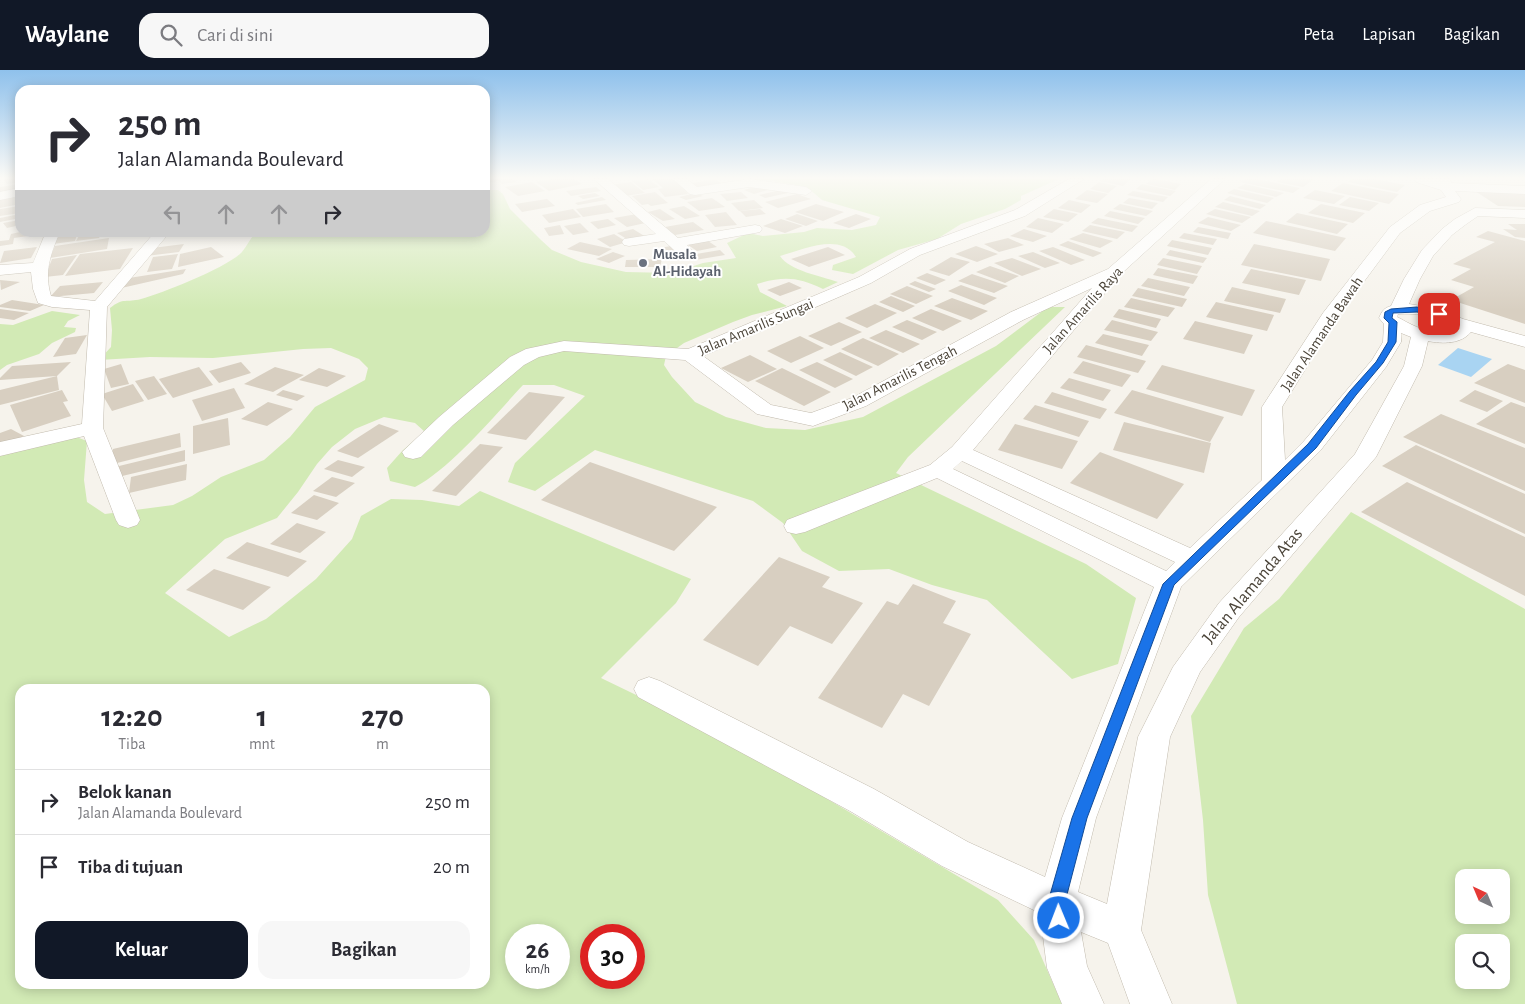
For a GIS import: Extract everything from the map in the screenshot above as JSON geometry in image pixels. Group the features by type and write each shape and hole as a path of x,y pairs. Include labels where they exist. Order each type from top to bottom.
{"street":[{"path":"652,223 688,254"},
{"name":"Jalan Amarilis Sungai","path":"413,452 446,421 517,361 533,353 564,346 690,355 856,284 915,252 994,223"},
{"name":"Jalan Amarilis Raya","path":"1115,271 1170,223"},
{"name":"Jalan Alamanda Bawah","path":"1274,483 1272,407 1329,317 1396,230 1404,223"},
{"path":"1083,1004 1067,968 1056,902 1080,818 1169,584 1312,446 1379,363 1392,342 1395,316 1425,254 1458,223"},
{"path":"629,242 672,240 755,229"},
{"path":"51,237 39,267 38,281 44,299 52,302 99,306"},
{"path":"128,520 92,428 99,306 110,291 161,237"},
{"path":"0,270 39,267"},
{"name":"Jalan Amarilis Tengah","path":"690,355 764,410 813,420 859,402 1017,316 1088,290 1115,271"},
{"name":"Jalan Amarilis Raya","path":"796,526 938,470 960,452 1088,290"},
{"path":"1395,316 1428,311 1457,323 1525,342"},
{"path":"1395,316 1421,334 1454,337 1463,331 1457,323"},
{"name":"Jalan Alamanda Atas","path":"1122,930 1154,737 1188,667 1229,610 1365,457 1413,366 1421,334"},
{"path":"0,449 92,428"},
{"path":"960,452 1193,560"},
{"path":"938,470 1169,584"},
{"path":"1049,524 1071,503"},
{"path":"649,689 862,800 955,854 1056,902 1122,930 1151,1004"}],"green space":[{"path":"490,223 524,223 552,250 581,262 626,272 672,273 703,263 736,258 727,243 748,233 763,236 804,232 817,228 852,230 876,225 877,223 965,223 937,239 898,250 853,274 832,270 833,265 856,257 841,245 821,245 780,256 791,266 838,282 823,289 806,282 791,279 757,284 760,292 787,306 752,315 684,343 666,356 664,365 672,377 695,402 726,417 766,428 805,430 863,417 996,346 1048,307 1065,307 908,457 896,473 1086,564 1136,598 1118,664 1072,679 987,600 932,585 889,569 839,571 802,551 783,523 753,501 595,450 535,491 508,482 515,463 585,396 554,385 523,385 457,455 415,487 390,481 387,468 403,450 425,432 415,423 384,417 355,429 332,447 317,464 277,518 225,539 165,593 229,637 266,619 316,579 352,539 361,516 391,499 422,500 459,506 480,491 691,579 676,603 601,678 719,735 998,900 1034,940 1062,1004 0,1004 0,455 71,435 87,441 84,480 87,502 105,514 173,505 192,496 221,477 264,460 290,437 315,407 365,380 368,368 359,359 331,348 213,358 150,357 99,360 111,347 110,308 122,301 141,299 164,291 223,265 242,252 252,237 490,237"},
{"path":"52,311 80,315 68,321 64,327 76,328 75,332 52,343 39,354 7,365 0,370 0,324 13,325"},
{"path":"1351,512 1525,609 1525,1004 1237,1004 1208,895 1203,820 1191,716 1244,628 1279,599"}],"water":[{"path":"1458,348 1492,359 1471,377 1438,365"}],"building":[{"path":"3,223 15,223 15,226 7,228"},
{"path":"580,223 589,232 573,235 564,226"},
{"path":"591,223 613,223 616,225 598,229"},
{"path":"621,223 647,223 627,227"},
{"path":"694,223 704,230 675,235 665,227"},
{"path":"711,223 735,223 737,225 715,227"},
{"path":"772,223 792,223 803,226 785,233 763,226"},
{"path":"796,223 814,223 806,226"},
{"path":"834,223 862,223 849,228"},
{"path":"1032,223 1064,224 1052,233 1026,227"},
{"path":"1091,223 1121,223 1138,226 1132,232"},
{"path":"1198,223 1231,223 1241,225 1231,231"},
{"path":"1264,223 1273,223 1346,238 1335,251 1253,233"},
{"path":"1288,223 1348,224 1337,234"},
{"path":"1508,224 1525,224 1525,238 1515,237 1503,229 1517,230"},
{"path":"560,225 564,234 549,236 544,228"},
{"path":"1090,225 1125,232 1117,239 1082,231"},
{"path":"1198,227 1231,233 1228,239 1193,232"},
{"path":"633,229 646,237 630,241 617,233"},
{"path":"1024,229 1047,236 1033,242 1010,236"},
{"path":"1488,231 1525,241 1525,324 1451,300 1474,287 1451,280 1471,269 1453,264 1495,242 1476,237"},
{"path":"15,233 15,237 21,237 14,238 13,244 0,246 0,241 9,240 11,234"},
{"path":"1083,233 1113,241 1100,248 1069,239"},
{"path":"1184,233 1217,239 1213,245 1179,238"},
{"path":"614,234 627,242 610,247 597,239"},
{"path":"56,237 76,237 75,241 53,244"},
{"path":"78,237 100,237 99,238 76,241"},
{"path":"109,238 107,249 50,258 55,246"},
{"path":"1008,238 1024,245 999,252 984,244"},
{"path":"1172,240 1212,248 1208,255 1167,246"},
{"path":"708,241 717,247 697,251 688,245"},
{"path":"1068,241 1102,253 1093,257 1059,245"},
{"path":"580,242 612,249 599,256 567,249"},
{"path":"184,244 179,252 146,256 152,248"},
{"path":"1254,244 1330,259 1321,281 1241,265"},
{"path":"676,245 683,255 672,257 660,248"},
{"path":"976,246 998,254 977,262 955,254"},
{"path":"37,247 31,258 0,263 4,251"},
{"path":"211,247 224,257 178,267 180,254"},
{"path":"828,247 845,255 809,267 791,259"},
{"path":"1053,247 1085,260 1071,265 1039,251"},
{"path":"133,248 120,269 65,276 80,254"},
{"path":"720,250 725,255 695,260 690,255"},
{"path":"1170,250 1207,258 1203,263 1166,255"},
{"path":"613,252 625,256 609,263 596,259"},
{"path":"1033,252 1060,263 1045,268 1018,256"},
{"path":"178,254 172,269 147,272 153,257"},
{"path":"77,255 63,275 45,277 52,259"},
{"path":"951,257 970,262 949,276 929,270"},
{"path":"1012,258 1041,269 1022,276 994,263"},
{"path":"1163,258 1202,266 1197,274 1157,265"},
{"name":"Musala Al-Hidayah","path":"662,259 660,267 625,267 626,260"},
{"path":"990,266 1019,276 1005,283 976,272"},
{"path":"1158,268 1198,276 1193,284 1153,275"},
{"path":"186,269 183,274 117,289 129,278"},
{"path":"1251,269 1306,280 1299,295 1242,283"},
{"path":"927,273 946,280 935,285 916,278"},
{"path":"972,274 1008,286 994,293 958,281"},
{"path":"1148,278 1190,287 1184,296 1141,286"},
{"path":"0,280 20,282 1,290"},
{"path":"915,281 936,289 929,292 909,284"},
{"path":"103,282 94,293 50,297 60,286"},
{"path":"789,282 802,288 780,296 767,290"},
{"path":"961,285 997,298 984,305 948,291"},
{"path":"907,286 933,296 916,304 890,294"},
{"path":"1232,287 1286,299 1280,313 1224,301"},
{"path":"1138,288 1187,299 1182,307 1132,296"},
{"path":"891,296 915,306 903,312 879,302"},
{"path":"952,298 988,311 971,320 934,306"},
{"path":"1131,298 1175,308 1168,317 1124,307"},
{"path":"12,300 44,305 30,311 0,307 0,305"},
{"path":"1216,302 1274,315 1267,331 1206,317"},
{"path":"875,304 897,313 867,328 845,318"},
{"path":"0,309 29,313 14,320 0,318"},
{"path":"931,309 962,321 943,331 912,318"},
{"path":"1119,309 1161,319 1156,328 1113,317"},
{"path":"907,320 937,332 922,340 892,327"},
{"path":"1112,320 1158,332 1151,341 1104,330"},
{"path":"1195,321 1253,335 1244,354 1183,339"},
{"path":"839,322 862,332 831,346 808,336"},
{"path":"886,330 920,344 903,353 869,338"},
{"path":"1103,334 1149,345 1142,356 1095,343"},
{"path":"87,335 76,354 53,357 65,338"},
{"path":"800,336 824,348 791,363 767,351"},
{"path":"863,338 899,354 878,366 841,349"},
{"path":"1086,345 1146,361 1138,373 1077,357"},
{"path":"840,352 873,367 856,376 823,360"},
{"path":"750,355 777,369 748,382 721,368"},
{"path":"1083,361 1131,375 1122,387 1073,373"},
{"path":"71,362 57,376 0,380 12,366"},
{"path":"241,362 251,373 219,383 209,371"},
{"path":"817,362 853,379 835,388 799,370"},
{"path":"121,364 129,384 111,388 104,369"},
{"path":"1508,364 1525,370 1525,403 1474,383"},
{"path":"1162,365 1255,390 1242,416 1146,389"},
{"path":"199,367 213,385 173,398 159,379"},
{"path":"275,367 304,375 273,392 244,384"},
{"path":"319,368 346,376 327,387 299,380"},
{"path":"782,368 831,392 804,406 755,381"},
{"path":"57,376 59,390 0,405 0,390"},
{"path":"154,376 167,394 148,400 135,381"},
{"path":"1069,378 1111,390 1103,401 1060,388"},
{"path":"133,384 144,401 112,411 102,394"},
{"path":"234,388 245,408 202,421 192,400"},
{"path":"62,390 68,401 63,402 71,416 22,432 10,405"},
{"path":"283,390 305,396 297,401 276,395"},
{"path":"1132,390 1224,417 1210,442 1114,413"},
{"path":"1475,390 1503,401 1487,412 1459,401"},
{"path":"529,392 565,397 526,440 487,433"},
{"path":"1052,392 1107,409 1100,419 1044,403"},
{"path":"268,402 293,409 267,426 241,419"},
{"path":"1511,402 1525,407 1525,444 1476,424"},
{"path":"1035,405 1089,421 1079,437 1023,419"},
{"path":"1441,414 1525,448 1525,491 1403,437"},
{"path":"228,418 230,445 193,454 193,426"},
{"path":"1124,422 1211,443 1204,473 1113,450"},
{"path":"379,424 399,431 358,458 337,451"},
{"path":"1015,424 1078,441 1062,469 998,450"},
{"path":"11,429 24,436 0,447 0,433"},
{"path":"180,433 181,447 113,464 113,449"},
{"path":"480,444 503,447 456,496 432,491"},
{"path":"1416,445 1525,494 1525,534 1382,466"},
{"path":"185,450 185,461 118,477 119,466"},
{"path":"1100,452 1184,484 1157,519 1070,483"},
{"path":"338,460 365,467 352,477 324,469"},
{"path":"590,462 717,507 674,551 541,500"},
{"path":"187,464 186,480 129,493 131,477"},
{"path":"332,477 355,483 336,497 313,491"},
{"path":"1407,482 1525,537 1525,596 1361,512"},
{"path":"314,495 339,503 317,520 291,513"},
{"path":"297,523 326,532 300,553 270,544"},
{"path":"247,542 307,561 288,577 226,558"},
{"path":"779,557 830,577 822,587 863,603 832,644 790,626 758,666 703,640"},
{"path":"214,569 271,587 243,610 186,590"},
{"path":"913,584 956,601 943,623 971,634 929,706 903,694 882,728 818,698 887,601 898,605"}],"place":[{"name":"Musala Al-Hidayah","path":"643,263"}],"route":[{"path":"1059,918 1056,902 1080,818 1169,584 1312,446 1379,363 1392,342 1393,322 1388,318 1388,314 1398,309 1417,309 1439,314"}]}
